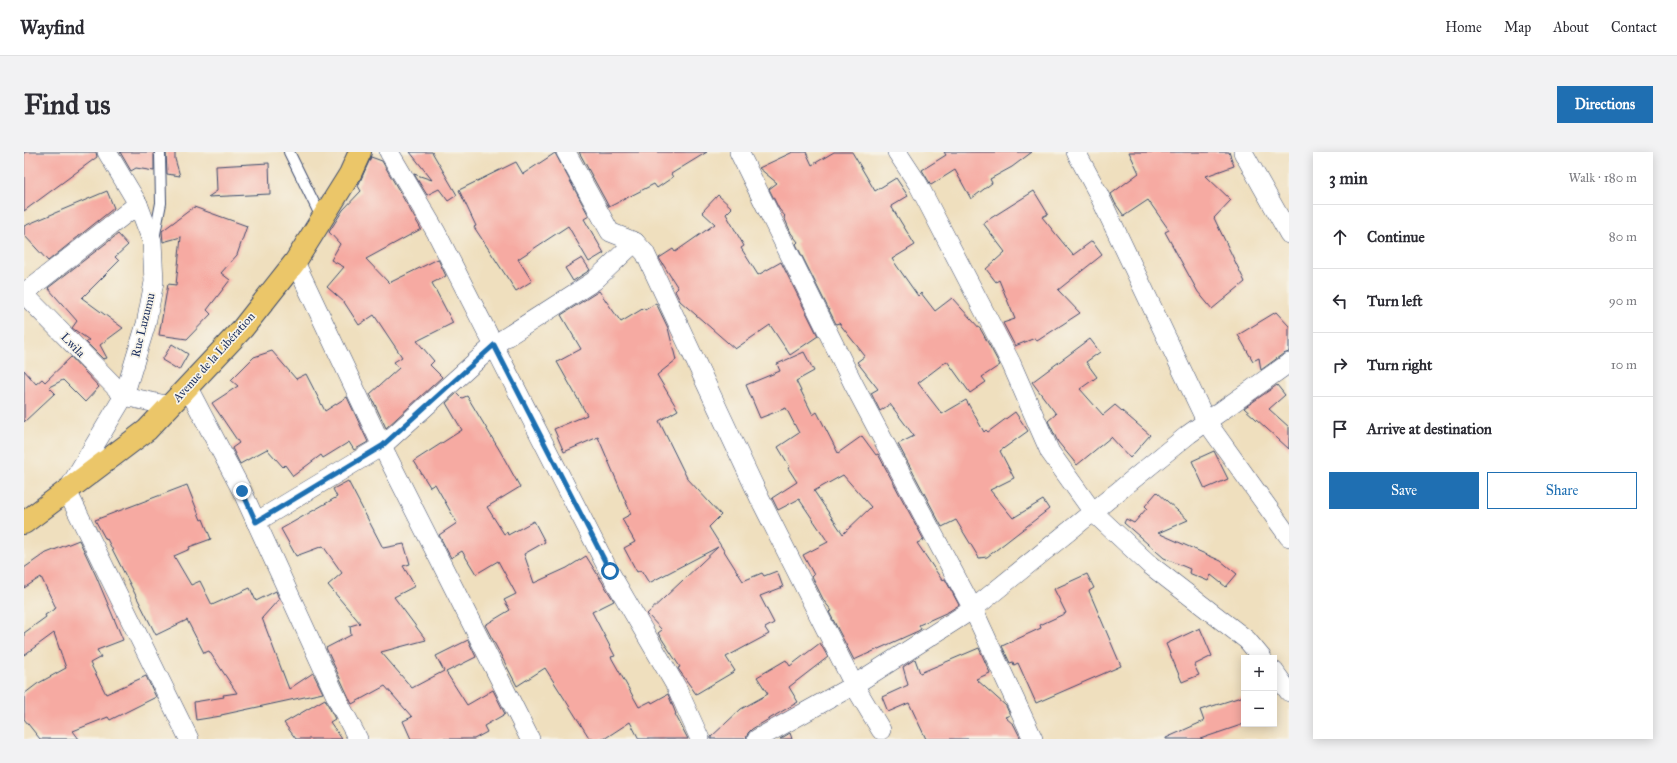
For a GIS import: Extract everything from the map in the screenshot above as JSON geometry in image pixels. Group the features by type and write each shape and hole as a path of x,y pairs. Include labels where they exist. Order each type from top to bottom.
{"highway":[{"name":"Avenue de la Libération","path":"24,523 147,430 243,328 295,262 350,174 360,152"}],"street":[{"name":"Rue Luzumu","path":"67,491 124,396 146,324 154,282 152,241 138,204 107,152"},
{"path":"389,152 436,232 610,571 677,688 700,739"},
{"path":"566,152 610,232 635,242 645,253 760,499 854,685 881,730"},
{"path":"739,152 854,385 973,609 1033,739"},
{"path":"896,152 918,184 1011,363 1050,452 1093,512 1150,565 1246,640 1259,655"},
{"path":"1076,152 1098,193 1206,421 1289,537"},
{"path":"1244,152 1289,234"},
{"path":"24,293 138,204"},
{"path":"256,522 382,446 494,345 594,281 635,242"},
{"path":"295,262 382,446 530,739"},
{"name":"Lwila","path":"24,293 124,396"},
{"path":"757,739 854,685 973,609 1206,421 1289,363"},
{"path":"188,388 242,491 337,698 358,739"},
{"path":"124,396 170,406"},
{"path":"67,491 189,739"},
{"path":"1277,675 1289,692"}],"lane":[{"path":"152,247 161,203 160,152"},
{"path":"289,152 322,219"}],"building":[{"path":"24,152 96,152 97,157 24,211"},
{"path":"120,152 154,152 154,171 136,168 131,171"},
{"path":"166,152 175,152 175,159 180,176 167,174"},
{"path":"410,152 432,152 457,195 448,201 439,189 427,195 414,174 432,180"},
{"path":"579,152 707,152 671,174 673,177 657,188 654,184 609,207"},
{"path":"793,152 806,152 812,165 834,152 852,152 875,191 896,178 908,196 891,206 915,245 892,259 918,296 921,293 935,311 952,298 981,330 1000,365 982,377 986,382 970,393 947,361 918,383 942,414 966,400 984,432 986,430 988,432 1015,412 1028,431 1000,451 1014,478 990,490 1013,518 1043,500 1049,509 987,557 979,558 956,520 942,527 898,444 914,436 890,404 880,411 871,393 878,389 857,362 865,356 839,323 836,324 796,244 798,242 791,233 784,217 785,216 779,209 769,189 777,183 759,168"},
{"path":"944,152 1032,152 1012,167 990,179 992,183 971,199 955,170 931,185 922,170 946,155"},
{"path":"1129,152 1229,152 1234,166 1206,176 1231,200 1214,218 1245,282 1212,309 1198,292 1165,232 1169,230 1148,200 1124,216 1115,203 1111,194 1139,173"},
{"path":"555,153 589,216 584,219 604,253 589,262 568,226 518,259 532,281 516,291 474,227 476,226 459,190 516,162 523,174"},
{"path":"371,157 382,161 421,229 366,259 389,283 438,259 446,276 432,283 453,323 417,341 434,361 430,365 442,377 386,428 370,394 399,368 394,362 402,357 374,315 359,325 344,302 327,287 344,267 331,260 340,244 329,232 343,210 361,191 358,186"},
{"path":"269,163 270,194 208,197 217,191 216,166"},
{"path":"107,191 114,208 48,261 24,235 24,226"},
{"path":"1034,191 1048,214 1042,217 1073,255 1092,241 1102,255 1058,290 1080,313 1037,341 1035,338 1015,346 1003,323 1015,319 999,280 996,282 986,269 1005,252 983,223"},
{"path":"718,195 732,208 726,214 744,246 741,248 758,275 781,262 818,336 790,355 770,325 735,349 680,301 675,291 678,288 659,258 673,249 675,252 715,224 702,212"},
{"path":"194,207 247,226 237,255 221,273 230,280 207,310 211,314 187,339 159,335 168,284 176,285 181,237 163,242 162,231"},
{"path":"118,234 128,245 115,257 119,261 82,298 123,328 100,345 107,358 103,359 86,342 89,340 72,328 77,321 48,288"},
{"path":"582,258 590,270 573,281 565,268"},
{"path":"599,291 621,322 644,308 645,310 656,303 668,328 676,360 657,375 678,410 659,421 687,478 721,515 709,527 743,581 762,573 764,576 777,571 783,587 760,596 774,623 765,628 769,634 726,657 735,671 696,694 679,670 678,668 680,667 658,633 662,630 647,614 718,547 649,583 641,570 637,572 624,548 635,542 622,519 631,514 598,437 564,452 554,429 587,415 557,362 581,349 561,315"},
{"path":"1276,312 1289,326 1289,352 1283,354 1261,370 1259,358 1253,361 1238,335"},
{"path":"1090,339 1100,352 1086,362 1097,377 1080,389 1103,415 1115,405 1150,435 1130,458 1111,437 1077,465 1058,442 1048,421 1056,414 1032,382"},
{"path":"172,344 188,354 179,370 162,360"},
{"path":"272,351 296,379 306,374 325,411 347,397 368,442 354,450 349,442 323,458 321,455 293,476 285,465 283,467 267,449 240,464 232,448 239,443 212,403 238,386 231,380 254,357"},
{"path":"804,352 814,371 796,381 813,415 817,412 838,453 862,436 876,455 878,454 924,540 917,543 942,580 945,579 959,605 948,612 919,625 921,629 918,631 854,660 829,612 832,611 824,601 812,577 814,575 803,555 828,542 799,499 778,510 772,498 797,482 788,468 790,467 778,447 799,433 786,408 760,418 746,385 780,371 777,364","holes":["843,475 871,507 843,534 814,491"]},
{"path":"71,357 99,387 85,402 63,380 49,387 55,393 24,422 24,370 36,384 42,379 45,382"},
{"path":"1277,385 1285,395 1269,409 1289,427 1289,449 1244,408"},
{"path":"457,393 462,398 467,396 520,487 487,507 504,534 507,532 508,535 534,521 545,542 524,554 534,583 567,568 586,556 614,601 592,612 615,656 611,657 639,707 651,701 652,703 668,694 675,714 688,739 639,739 630,722 604,739 590,739 545,668 517,686 485,625 510,610 504,600 516,594 498,561 476,574 462,551 451,558 439,535 457,523 435,484 430,487 414,461 462,430 446,403"},
{"path":"1214,451 1228,479 1205,489 1192,461"},
{"path":"348,481 383,548 404,544 410,564 403,566 415,586 394,597 426,640 381,652 412,688 444,671 436,656 468,640 476,657 446,672 467,705 493,690 505,714 484,726 487,732 474,739 411,739 403,721 412,717 385,686 352,704 350,700 326,648 351,635 350,626 360,623 328,585 342,573 323,546 296,556 281,529 337,497 333,489"},
{"path":"187,485 201,520 203,519 211,539 189,547 190,549 174,556 191,585 200,581 212,605 250,588 256,601 276,591 279,599 262,618 289,689 313,673 323,693 221,716 196,720 194,702 224,697 223,695 237,693 209,651 204,653 187,620 156,635 107,539 106,540 95,520"},
{"path":"1157,492 1188,520 1158,533 1221,561 1237,574 1226,587 1211,575 1208,581 1189,573 1190,569 1164,558 1124,523 1126,519 1134,523 1147,508 1145,506"},
{"path":"79,540 123,640 97,650 101,657 90,663 106,694 146,676 156,697 110,720 108,717 73,731 79,739 40,739 24,719 24,694 37,684 66,668 54,633 24,655 24,633 46,617 45,615 56,608 41,577 24,588 24,568 44,554"},
{"path":"1087,574 1094,588 1089,591 1121,666 1036,703 1018,663 1014,665 1013,662 1010,663 1002,646 1041,628 1040,625 1066,613 1054,589"},
{"path":"1200,628 1212,656 1194,665 1199,675 1182,682 1166,644"},
{"path":"820,643 828,657 789,687 798,702 752,729 748,733 746,739 711,739 711,737 741,709 768,694 757,677 786,660 790,666"},
{"path":"979,648 990,673 976,679 1006,706 1010,715 1005,717 1014,725 1021,739 926,739 909,703 888,712 882,697 908,685 903,667 915,659 920,673"},
{"path":"1241,697 1241,725 1200,739 1166,739 1204,721 1200,710"},
{"path":"325,699 335,719 330,722 342,739 296,739 284,723"},
{"path":"790,733 792,739 780,739"}],"route":[{"path":"242,491 256,522 382,446 494,345 610,571"}]}
